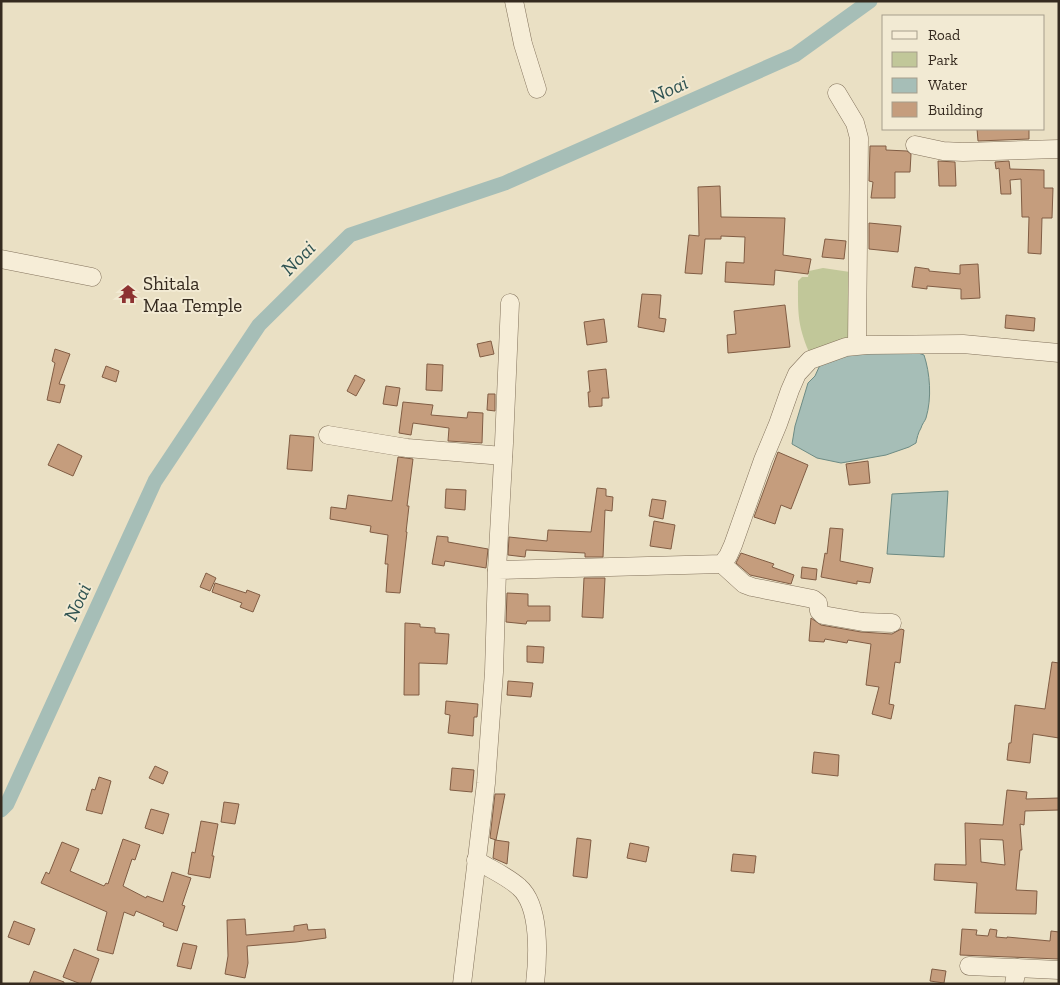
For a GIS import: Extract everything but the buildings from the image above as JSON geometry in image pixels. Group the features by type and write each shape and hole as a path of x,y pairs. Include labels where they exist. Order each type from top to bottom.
{"street":[{"path":"514,1 522,44 537,89"},
{"path":"837,93 855,123 859,138 857,345"},
{"path":"915,145 943,151 963,152 1059,149"},
{"path":"1,259 92,277"},
{"path":"462,984 486,783 494,672 510,303"},
{"path":"722,564 733,545 763,460 797,374 810,360 832,350 857,345 963,344 1059,353"},
{"path":"328,435 407,448 503,456"},
{"path":"497,570 722,564 744,584 813,599 818,603 819,611 823,614 863,622 892,623"},
{"path":"476,860 520,888 527,896 536,931 537,963 535,984"},
{"path":"968,966 1015,976 1059,970"}],"green space":[{"path":"823,268 850,272 851,342 809,352 802,333 799,317 798,281 802,277 808,277 809,271"}],"water":[{"path":"881,352 918,353 924,355 928,370 930,394 926,418 916,443 886,455 841,463 817,458 792,444 795,426 808,383 815,376 820,365 847,355"},
{"path":"948,491 944,557 887,554 892,494"}],"waterway":[{"name":"Noai","path":"1,810 7,804 155,481 259,325 350,235 505,183 795,55 870,1"}],"place":[{"name":"Shitala Maa Temple","path":"128,294"}]}
